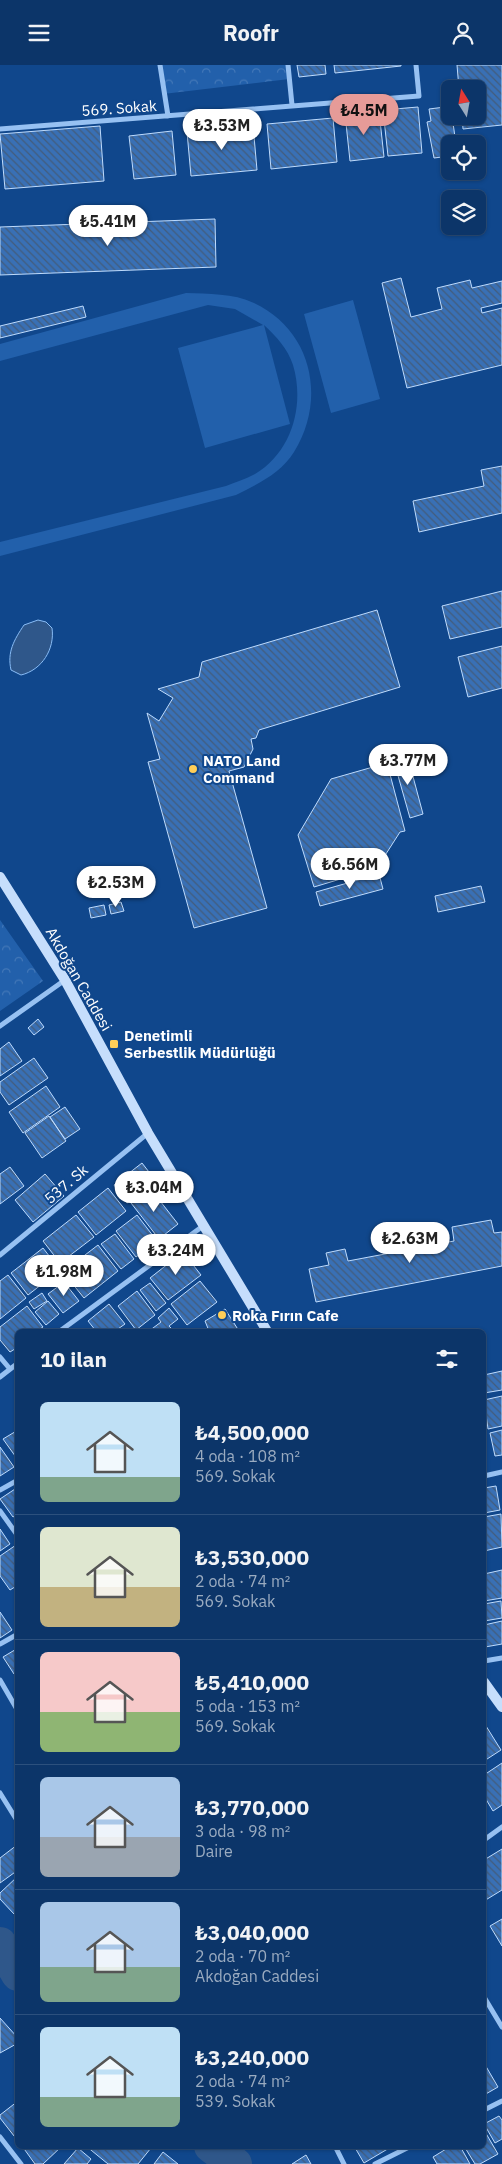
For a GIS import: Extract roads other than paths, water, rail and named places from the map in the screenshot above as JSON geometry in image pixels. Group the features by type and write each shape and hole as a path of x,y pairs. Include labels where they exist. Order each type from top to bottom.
{"main road":[{"name":"Akdoğan Caddesi","path":"0,877 65,980 148,1133 264,1329"},
{"path":"486,1679 502,1696"},
{"path":"486,1685 502,1707"}],"street":[{"path":"160,65 168,117"},
{"path":"288,65 292,105"},
{"name":"569. Sokak","path":"0,129 168,117 419,95 416,65"},
{"path":"0,1026 65,980"},
{"name":"537. Sk","path":"0,1255 148,1133"},
{"path":"63,1329 203,1226"},
{"path":"0,1357 10,1369"},
{"path":"0,1377 15,1365"},
{"path":"486,1476 502,1472"},
{"path":"0,1490 15,1482"},
{"path":"0,1511 15,1532"},
{"path":"0,1645 15,1635"},
{"path":"486,1661 502,1658"},
{"path":"0,1680 15,1706"},
{"path":"0,1793 15,1816"},
{"path":"486,1839 502,1827"},
{"path":"486,2000 502,2027"},
{"path":"486,2109 502,2101"},
{"path":"0,2137 21,2164"},
{"path":"336,2149 344,2164"},
{"path":"375,2164 405,2149"}],"waterway":[{"path":"0,1944 15,1969"},
{"path":"215,2149 235,2164"}],"place":[{"name":"NATO Land Command","path":"193,769"},
{"name":"Denetimli Serbestlik Müdürlüğü","path":"114,1044"},
{"name":"Roka Fırın Cafe","path":"222,1315"}]}
